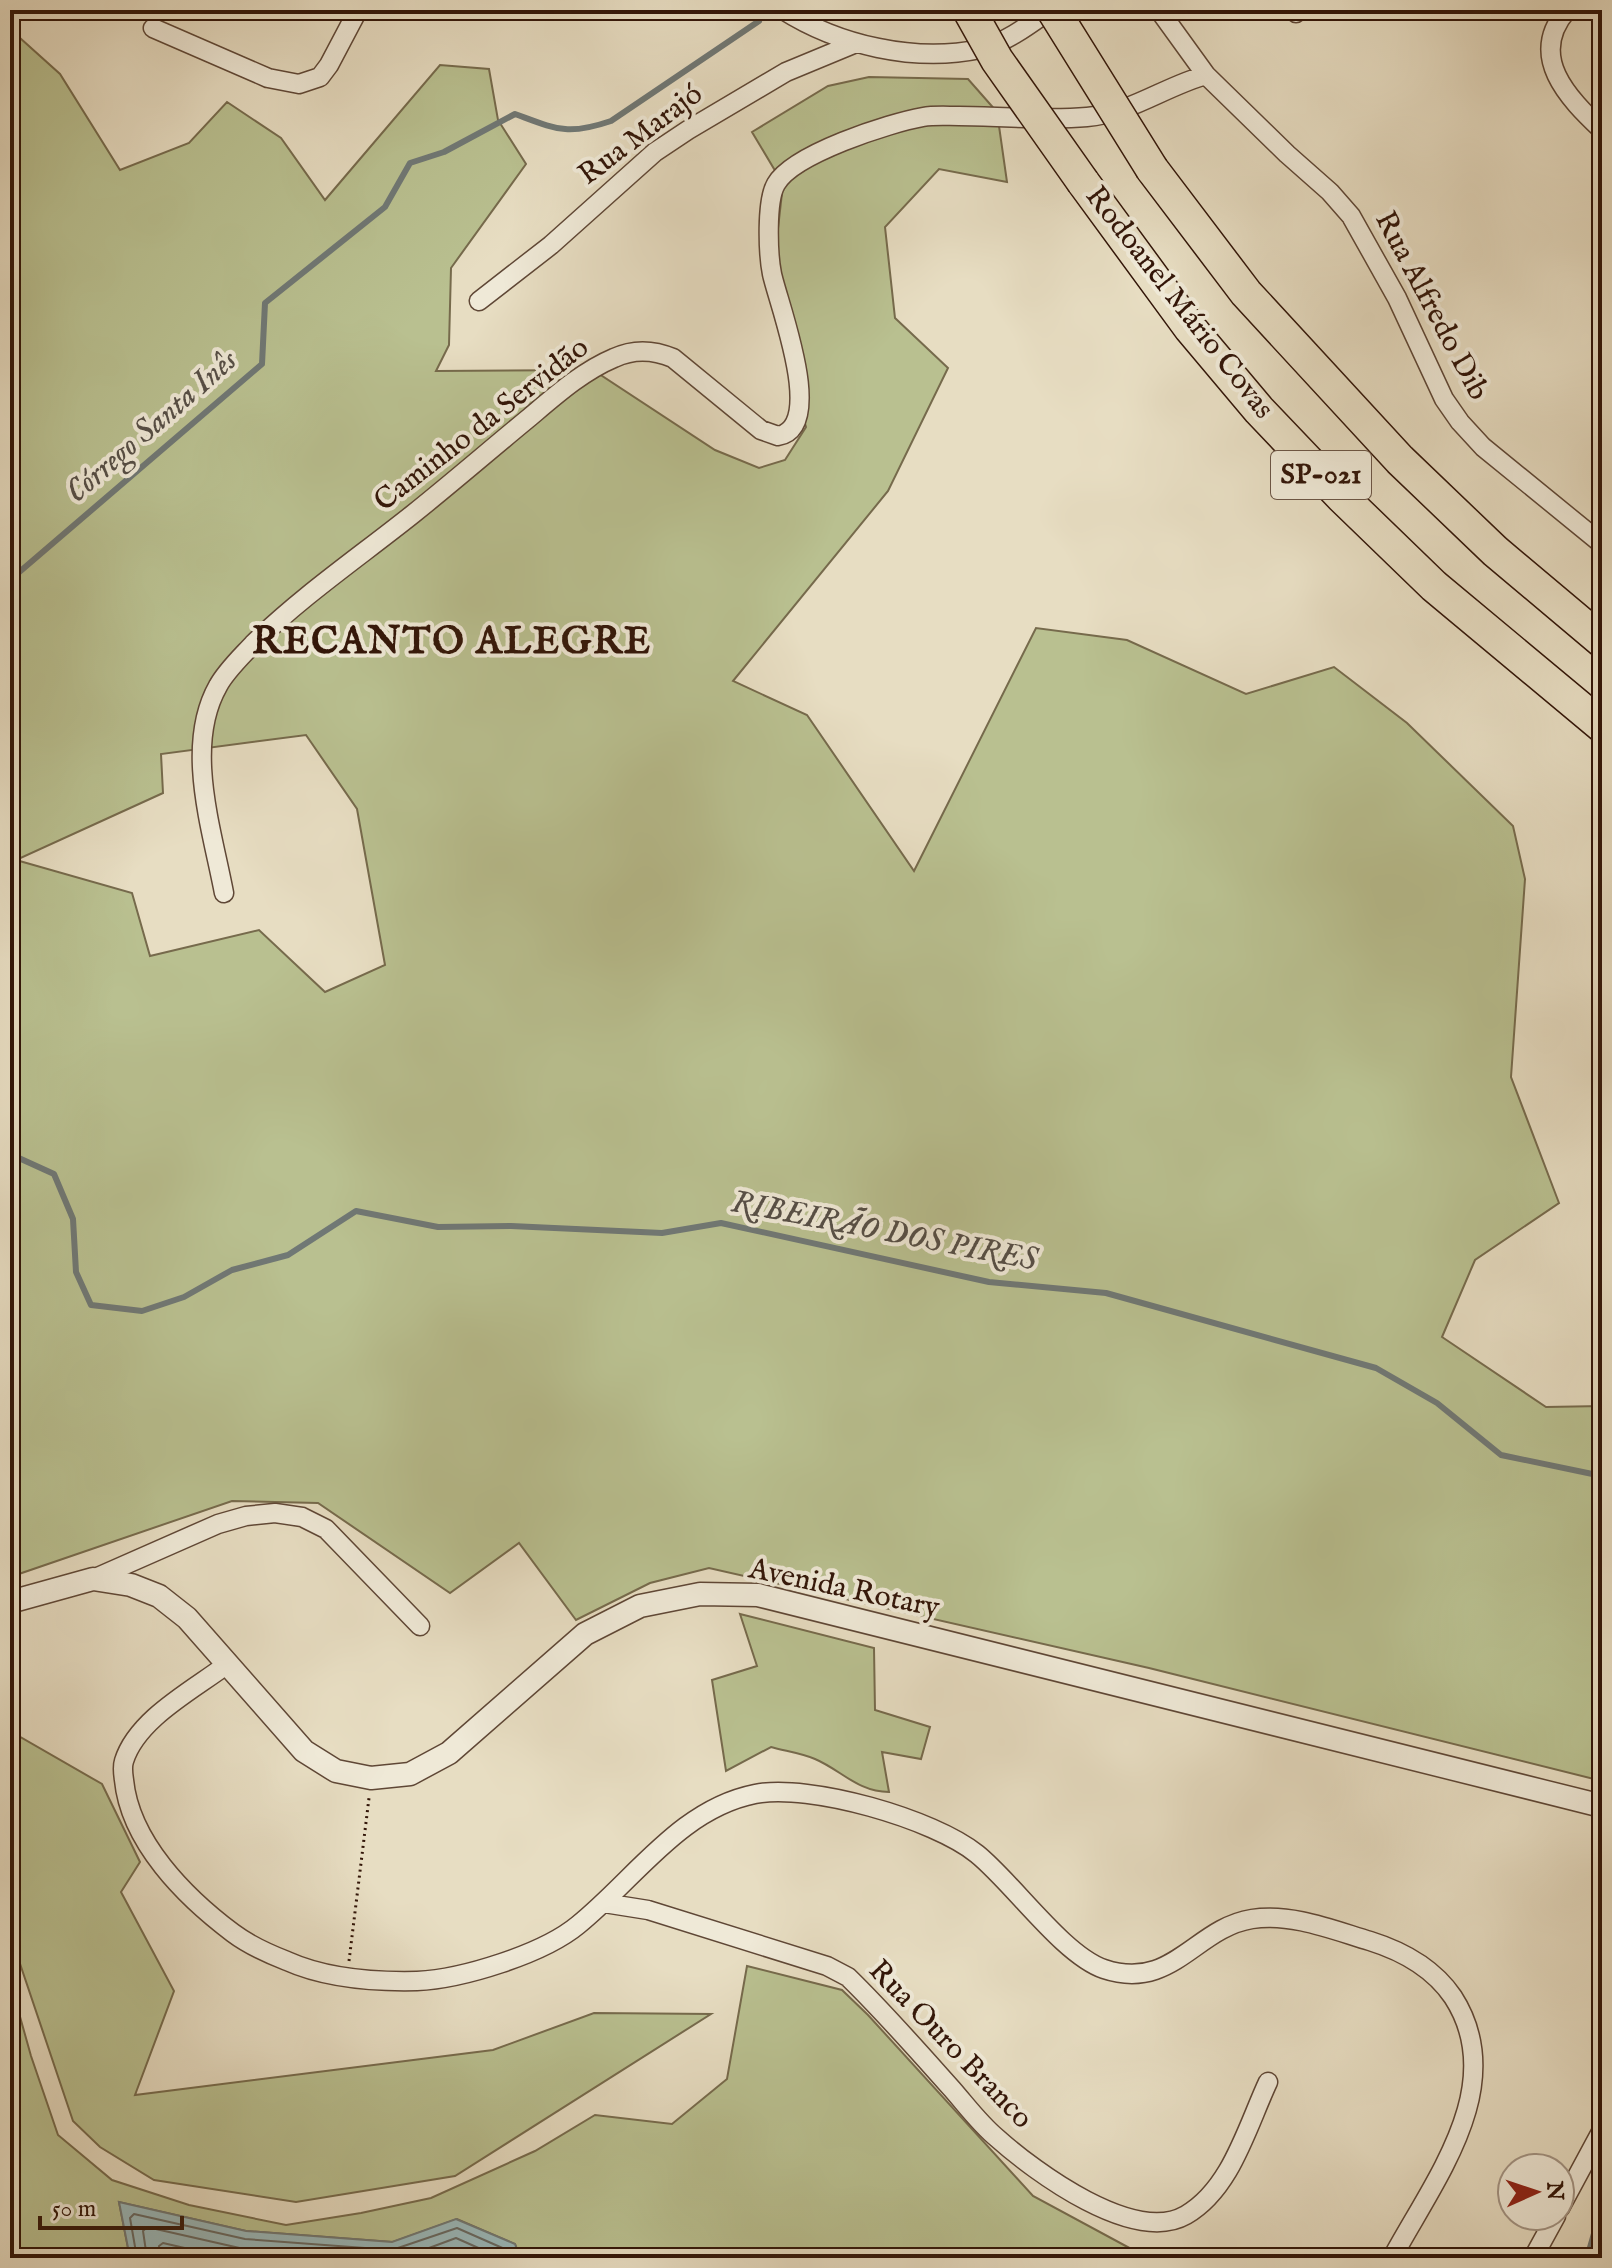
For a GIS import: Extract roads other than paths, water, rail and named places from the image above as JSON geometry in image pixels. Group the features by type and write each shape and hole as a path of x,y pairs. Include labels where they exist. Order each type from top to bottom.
{"highway":[{"name":"Rodoanel Mário Covas","path":"969,10 997,60 1083,182 1190,328 1259,410 1342,497 1434,586 1602,726"},
{"name":"Rodoanel Mário Covas","path":"1051,10 1152,169 1246,293 1400,460 1495,551 1602,641"}],"street":[{"path":"153,28 268,78 299,84 320,77 358,10"},
{"path":"783,10 856,43 895,51 947,53 982,49 1017,33 1051,10"},
{"name":"Rua Alfredo Dib","path":"1159,10 1206,75 1351,216 1397,298 1444,399 1460,422 1483,447 1602,544"},
{"path":"1567,10 1560,18 1551,46 1555,77 1564,91 1602,130"},
{"name":"Rua Marajó","path":"479,301 551,245 655,152 786,72 856,43"},
{"name":"Caminho da Servidão","path":"224,893 200,762 201,736 218,686 243,655 281,617 566,387 595,367 624,354 660,352 673,358 761,430 778,436 792,429 800,399 796,363 772,273 770,227 770,201 776,184 790,169 835,144 924,117 1087,117 1114,113 1182,82 1206,75"},
{"path":"10,1602 93,1579 218,1524 246,1516 275,1513 302,1517 326,1529 420,1626"},
{"name":"Avenida Rotary","path":"93,1579 131,1585 159,1596 187,1618 304,1751 336,1771 371,1778 410,1774 449,1753 585,1634 640,1606 700,1594 758,1595 1602,1806"},
{"path":"226,1665 141,1728 122,1764 126,1805 145,1841 183,1889 236,1936 292,1964 359,1980 423,1981 511,1962 572,1931 685,1825 718,1806 756,1793 788,1791 883,1811 938,1830 976,1853 1072,1949 1098,1968 1124,1974 1153,1972 1176,1962 1228,1925 1274,1917 1313,1923 1382,1945 1418,1963 1446,1987 1465,2016 1475,2057 1472,2097 1457,2139 1392,2258"},
{"name":"Rua Ouro Branco","path":"604,1903 648,1910 827,1966 848,1977 996,2137 1041,2172 1125,2218 1154,2223 1184,2216 1212,2195 1229,2167 1268,2082"},
{"path":"1576,2178 1602,2130"},
{"path":"1533,2258 1547,2232"}],"water":[{"path":"119,2202 246,2231 392,2242 456,2219 515,2244 520,2258 130,2258"}],"waterway":[{"name":"Córrego Santa Inês","path":"10,580 262,364 265,303 385,207 410,163 444,152 515,114 562,129 596,126 611,121 759,21"},
{"name":"RIBEIRÃO DOS PIRES","path":"10,1154 54,1174 73,1219 76,1272 91,1305 142,1311 184,1297 232,1270 288,1255 356,1211 438,1227 511,1226 662,1233 721,1223 989,1282 1106,1293 1376,1368 1437,1403 1501,1455 1602,1476"},
{"path":"1587,2258 1595,2230 1602,2222"}],"district":[{"name":"RECANTO ALEGRE","path":"452,643"}]}
